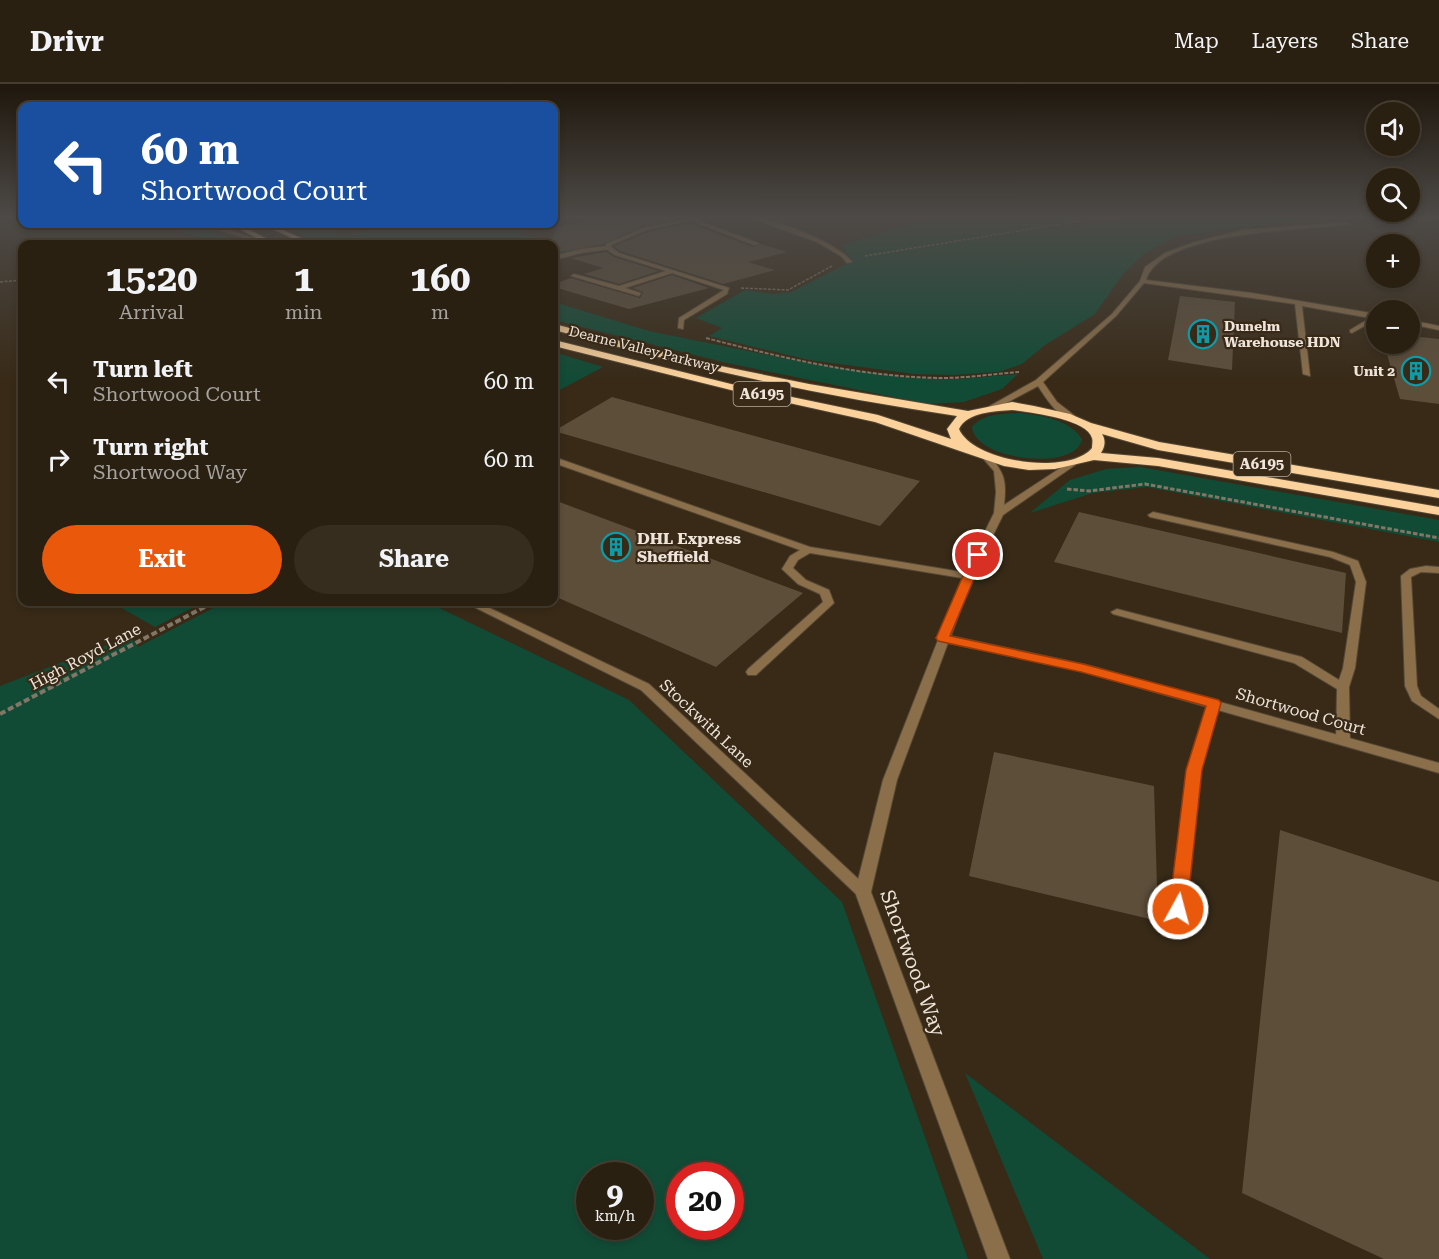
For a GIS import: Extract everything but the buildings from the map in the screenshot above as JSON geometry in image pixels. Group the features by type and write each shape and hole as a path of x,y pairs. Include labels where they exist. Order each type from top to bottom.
{"highway":[{"name":"Dearne Valley Parkway","path":"558,328 741,373 904,406 965,414"},
{"name":"Dearne Valley Parkway","path":"558,344 735,388 878,419 970,449"},
{"name":"A6195","path":"965,414 992,407 1033,408 1158,446 1439,494"},
{"path":"965,414 956,424 955,432 959,440 970,449"},
{"path":"1087,426 1099,442 1098,450 1091,456"},
{"name":"A6195","path":"970,449 984,455 1030,466 1074,463 1091,456 1158,462 1439,511"}],"street":[{"path":"667,271 727,289 725,293 681,319 681,328"},
{"path":"992,407 1042,379 1114,315 1143,281 1146,271"},
{"path":"620,288 670,272"},
{"path":"574,276 639,294"},
{"path":"1143,281 1299,303 1366,315"},
{"path":"1299,303 1307,374"},
{"path":"1420,324 1439,328"},
{"path":"1352,331 1357,327 1366,325"},
{"path":"1042,379 1054,404 1072,418"},
{"name":"Shortwood Way","path":"984,455 998,471 1001,492 999,513 968,576 942,638 890,780 863,892 999,1259"},
{"path":"558,461 808,550 968,576"},
{"path":"999,513 1074,463"},
{"path":"1153,515 1333,555 1354,563 1361,582 1349,668 1343,687 1343,740"},
{"path":"752,672 829,603 825,592 802,582 787,569 794,558 808,550"},
{"path":"1439,570 1421,569 1411,571 1406,576 1411,686 1416,698 1439,715"},
{"name":"Stockwith Lane","path":"477,606 645,687 863,892"},
{"path":"1117,612 1298,660 1343,687"},
{"name":"Shortwood Court","path":"942,638 1083,668 1439,768"},
{"path":"1178,909 1194,770 1214,703"}],"path":[{"path":"727,289 788,290 824,271"},
{"path":"0,282 18,280"},
{"path":"706,338 811,361 913,376 943,378 1021,371 1042,379"},
{"path":"1041,487 1089,491 1145,484 1439,538"},
{"name":"High Royd Lane","path":"0,714 206,606"}],"green space":[{"path":"833,271 1126,271 1095,314 1045,345 1022,364 999,372 952,375 914,374 809,360 709,336 722,328 696,318 745,290 774,294 791,292"},
{"path":"558,303 649,331 813,364 908,378 958,379 1018,374 1002,389 964,402 928,404 727,363 558,321"},
{"path":"558,353 603,367 558,391"},
{"path":"1020,413 1046,417 1062,423 1077,432 1082,439 1076,449 1063,456 1046,459 1007,454 990,448 977,439 972,427 977,422 1001,414"},
{"path":"1140,467 1439,520 1439,542 1147,487 1093,493 1030,513 1070,480 1106,469"},
{"path":"118,606 196,606 155,627"},
{"path":"217,606 435,606 629,700 842,902 968,1259 0,1259 0,686 130,636 138,647"},
{"path":"965,1073 1210,1259 1043,1259"}],"place":[{"name":"Dunelm Warehouse HDN","path":"1203,334"},
{"name":"Unit 2","path":"1416,371"},
{"name":"DHL Express Sheffield","path":"616,547"}],"route":[{"path":"978,555 942,638 1083,668 1214,703 1194,770 1178,909"}]}
